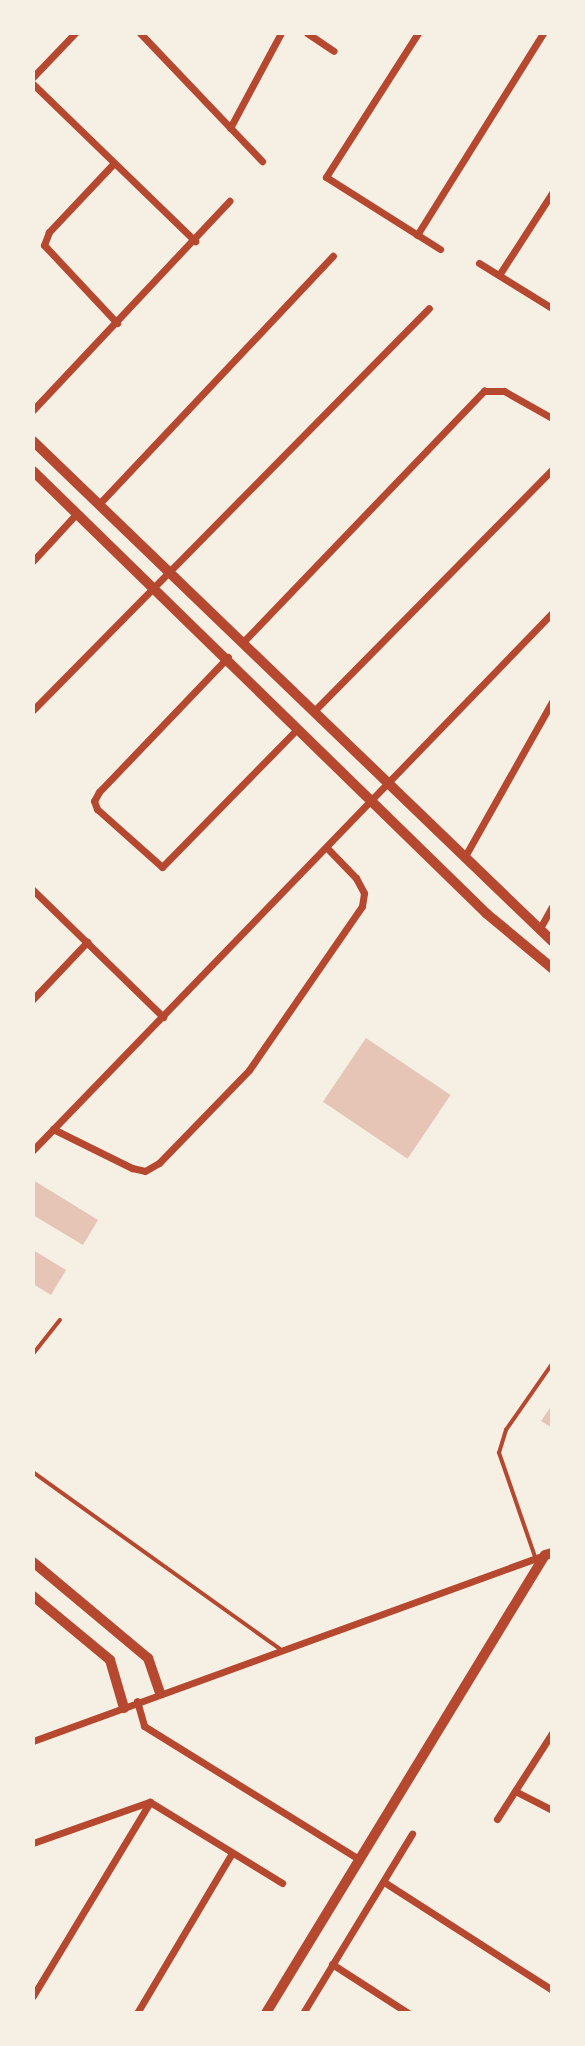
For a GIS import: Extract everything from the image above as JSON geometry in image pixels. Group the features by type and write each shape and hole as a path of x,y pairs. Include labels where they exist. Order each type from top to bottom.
{"main road":[{"path":"33,441 316,709 464,858 552,941"},
{"path":"33,471 229,657 487,914 552,968"},
{"path":"266,2013 544,1556"},
{"path":"33,1562 148,1658 160,1692"},
{"path":"33,1596 110,1660 124,1708"}],"street":[{"path":"33,77 75,33"},
{"path":"139,33 262,161"},
{"path":"230,128 281,33"},
{"path":"307,33 334,51"},
{"path":"418,33 326,177 440,249"},
{"path":"417,235 543,33"},
{"path":"33,84 195,241"},
{"path":"114,163 49,232 44,245 117,323"},
{"path":"499,275 552,193"},
{"path":"33,410 195,241 229,201"},
{"path":"99,504 333,256"},
{"path":"479,263 552,308"},
{"path":"33,710 168,569 429,308"},
{"path":"244,641 484,391 504,391 552,418"},
{"path":"316,709 552,470"},
{"path":"33,561 76,514"},
{"path":"33,1150 552,613"},
{"path":"229,657 99,792 94,801 97,809 163,867 298,728"},
{"path":"464,858 552,702"},
{"path":"53,1129 132,1168 145,1171 159,1163 249,1070 362,906 364,893 356,878 327,848"},
{"path":"33,890 163,1017"},
{"path":"539,930 552,906"},
{"path":"33,999 87,942"},
{"path":"33,1741 160,1692 544,1556"},
{"path":"137,1701 144,1726 360,1860"},
{"path":"498,1819 552,1733"},
{"path":"515,1791 552,1810"},
{"path":"33,1843 150,1802"},
{"path":"150,1802 282,1883"},
{"path":"33,1996 150,1802"},
{"path":"303,2013 412,1834"},
{"path":"137,2013 232,1853"},
{"path":"384,1882 552,1990"},
{"path":"332,1965 408,2013"}],"lane":[{"path":"33,1354 60,1320"},
{"path":"544,1556 499,1453 506,1430 552,1364"},
{"path":"33,1472 280,1649"}],"building":[{"path":"366,1038 451,1095 408,1159 323,1102"},
{"path":"33,1180 98,1220 83,1245 33,1215"},
{"path":"33,1250 66,1270 51,1295 33,1284"},
{"path":"552,1405 552,1428 541,1421"}]}
